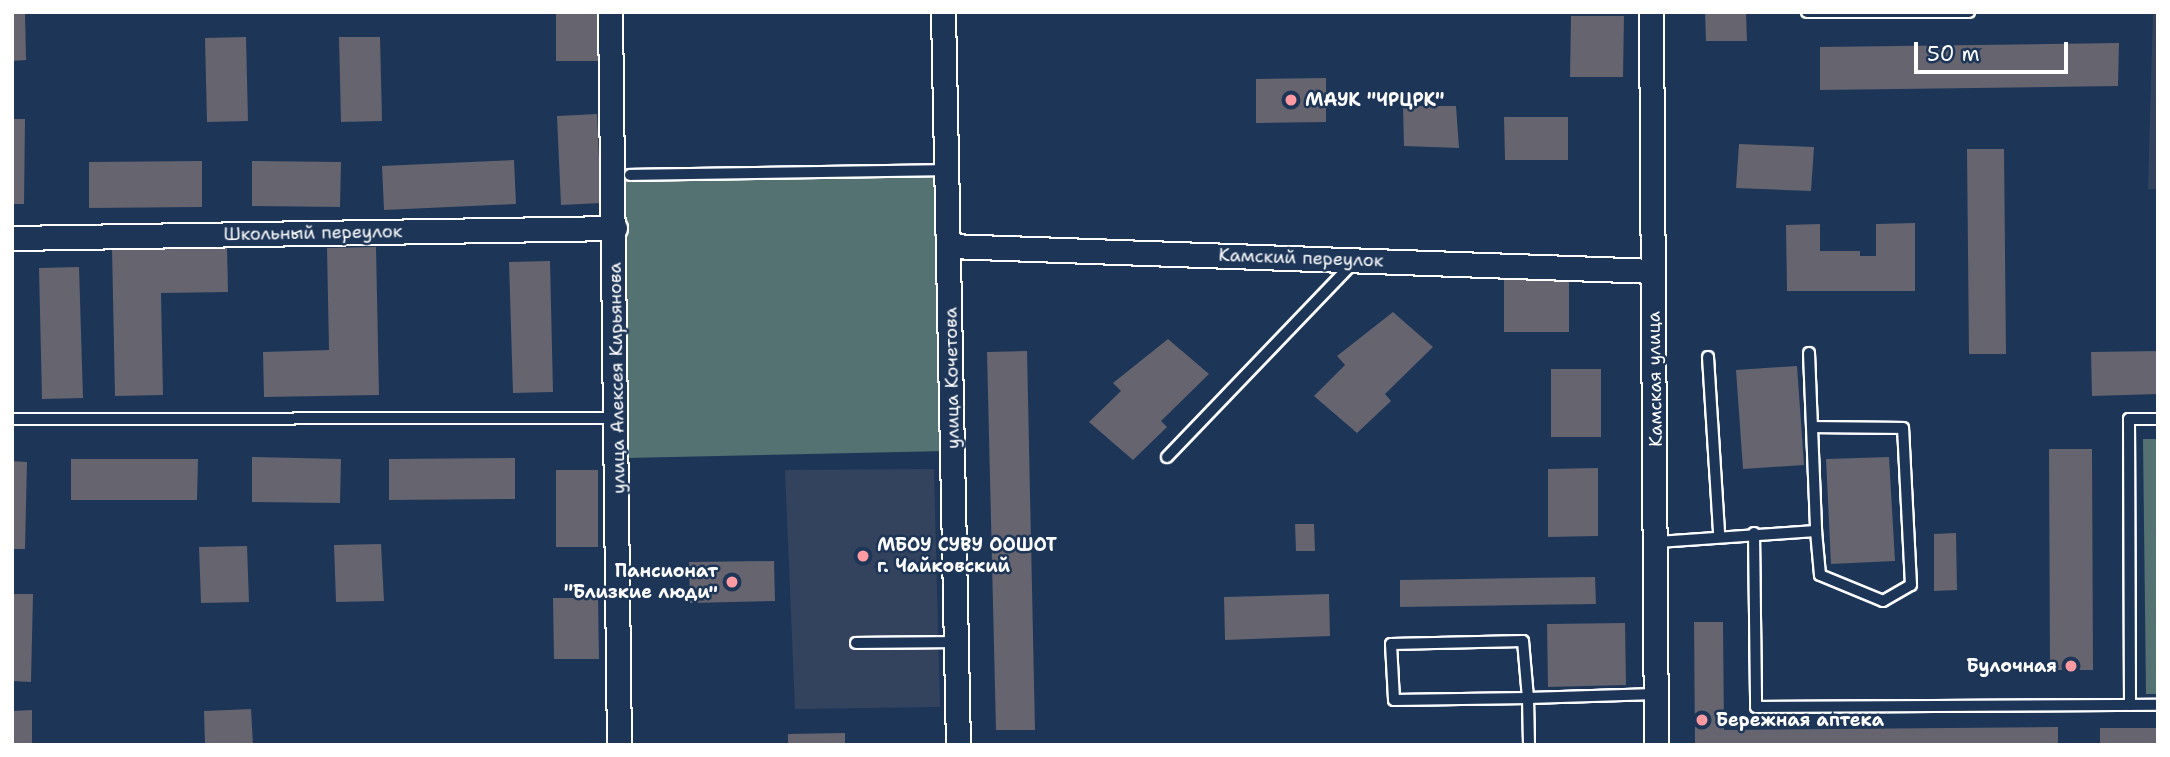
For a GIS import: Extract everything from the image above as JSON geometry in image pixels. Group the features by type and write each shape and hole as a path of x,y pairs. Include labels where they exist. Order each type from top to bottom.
{"street":[{"name":"улица Алексея Кирьянова","path":"610,12 618,418 619,745"},
{"name":"улица Кочетова","path":"943,12 958,745"},
{"name":"Камская улица","path":"1651,12 1658,542 1656,745"},
{"name":"Школьный переулок","path":"12,238 615,228"},
{"name":"Камский переулок","path":"949,246 1653,271"}],"lane":[{"path":"1807,12 1969,12"},
{"path":"630,175 947,170"},
{"path":"1167,457 1356,260"},
{"path":"1809,353 1820,575 1883,601 1911,585 1903,428 1813,427"},
{"path":"1708,357 1719,534"},
{"path":"12,419 618,418"},
{"path":"2130,705 2129,419 2158,418"},
{"path":"1658,542 1719,534 1816,531"},
{"path":"1754,533 1756,707 2158,705"},
{"path":"1529,745 1528,698 1523,641 1391,644 1394,700 1528,698 1656,694"},
{"path":"856,643 956,642"}],"shaded area":[{"path":"2153,12 2158,12 2158,189 2148,189"},
{"name":"МБОУ СУВУ ООШОТ г. Чайковский","path":"934,469 940,707 795,709 785,470"}],"green space":[{"path":"942,174 947,451 627,458 622,180"},
{"path":"2143,439 2158,439 2158,694 2146,694"}],"building":[{"path":"12,12 25,12 26,60 12,61"},
{"path":"556,12 600,12 601,61 556,61"},
{"path":"1705,12 1746,12 1747,41 1706,41"},
{"path":"1571,16 1624,16 1623,77 1570,77"},
{"path":"246,37 248,121 207,122 205,38"},
{"path":"339,37 380,37 382,121 341,122"},
{"path":"2119,43 2118,86 1820,90 1820,47"},
{"name":"МАУК \"ЧРЦРК\"","path":"1326,78 1326,122 1256,123 1256,79"},
{"path":"1403,106 1456,106 1459,148 1404,146"},
{"path":"597,114 601,203 561,205 557,116"},
{"path":"1504,117 1568,117 1568,160 1505,160"},
{"path":"12,119 25,119 24,204 12,204"},
{"path":"1739,144 1814,147 1811,191 1736,188"},
{"path":"1967,149 2004,149 2006,354 1969,354"},
{"path":"514,160 516,204 384,210 382,166"},
{"path":"202,161 202,207 89,208 89,162"},
{"path":"252,161 341,162 340,207 252,206"},
{"path":"1915,223 1915,291 1787,291 1786,225 1820,224 1820,251 1860,251 1860,256 1876,256 1876,224"},
{"path":"227,246 228,292 161,293 163,395 115,396 112,248"},
{"path":"376,247 379,395 264,397 263,352 329,350 327,248"},
{"path":"550,261 553,392 513,393 509,262"},
{"path":"79,267 83,398 42,399 39,268"},
{"path":"1569,279 1569,332 1504,332 1504,280"},
{"path":"1393,312 1433,347 1385,394 1391,401 1357,433 1314,396 1345,365 1337,356"},
{"path":"1168,339 1209,374 1161,421 1167,427 1133,460 1089,422 1121,391 1113,383"},
{"path":"1027,351 1035,730 996,730 987,352"},
{"path":"2158,351 2158,394 2092,396 2091,352"},
{"path":"1797,366 1804,465 1743,469 1736,370"},
{"path":"1551,369 1601,369 1601,437 1551,437"},
{"path":"2049,449 2092,449 2093,670 2050,670"},
{"path":"252,457 341,459 340,503 252,502"},
{"path":"1889,457 1895,561 1831,564 1826,459"},
{"path":"515,458 515,499 389,500 389,459"},
{"path":"71,459 198,459 197,500 71,500"},
{"path":"12,461 27,462 25,549 12,549"},
{"path":"1598,468 1598,536 1548,537 1548,469"},
{"path":"556,470 598,470 598,547 556,547"},
{"path":"1295,524 1314,524 1315,551 1296,551"},
{"path":"1956,533 1957,590 1934,591 1934,534"},
{"path":"381,544 384,601 336,602 334,545"},
{"path":"247,546 249,602 201,603 199,547"},
{"name":"Пансионат \"Близкие люди\"","path":"774,561 775,601 690,603 689,562"},
{"path":"1595,577 1596,604 1400,607 1400,580"},
{"path":"12,594 33,594 31,682 12,681"},
{"path":"1329,594 1330,636 1225,640 1224,597"},
{"path":"553,598 598,598 599,659 554,659"},
{"path":"1694,622 1723,622 1724,730 2058,727 2058,745 1695,745"},
{"path":"1625,623 1626,685 1548,687 1547,624"},
{"path":"251,709 253,745 205,745 204,711"},
{"path":"32,710 32,745 12,745 12,711"},
{"path":"2100,728 2158,728 2158,745 2100,745"},
{"path":"845,733 845,745 788,745 788,734"}],"place":[{"name":"МАУК \"ЧРЦРК\"","path":"1291,100"},
{"name":"МБОУ СУВУ ООШОТ г. Чайковский","path":"863,556"},
{"name":"Пансионат \"Близкие люди\"","path":"732,582"},
{"name":"Булочная","path":"2071,666"},
{"name":"Бережная аптека","path":"1702,720"}]}
